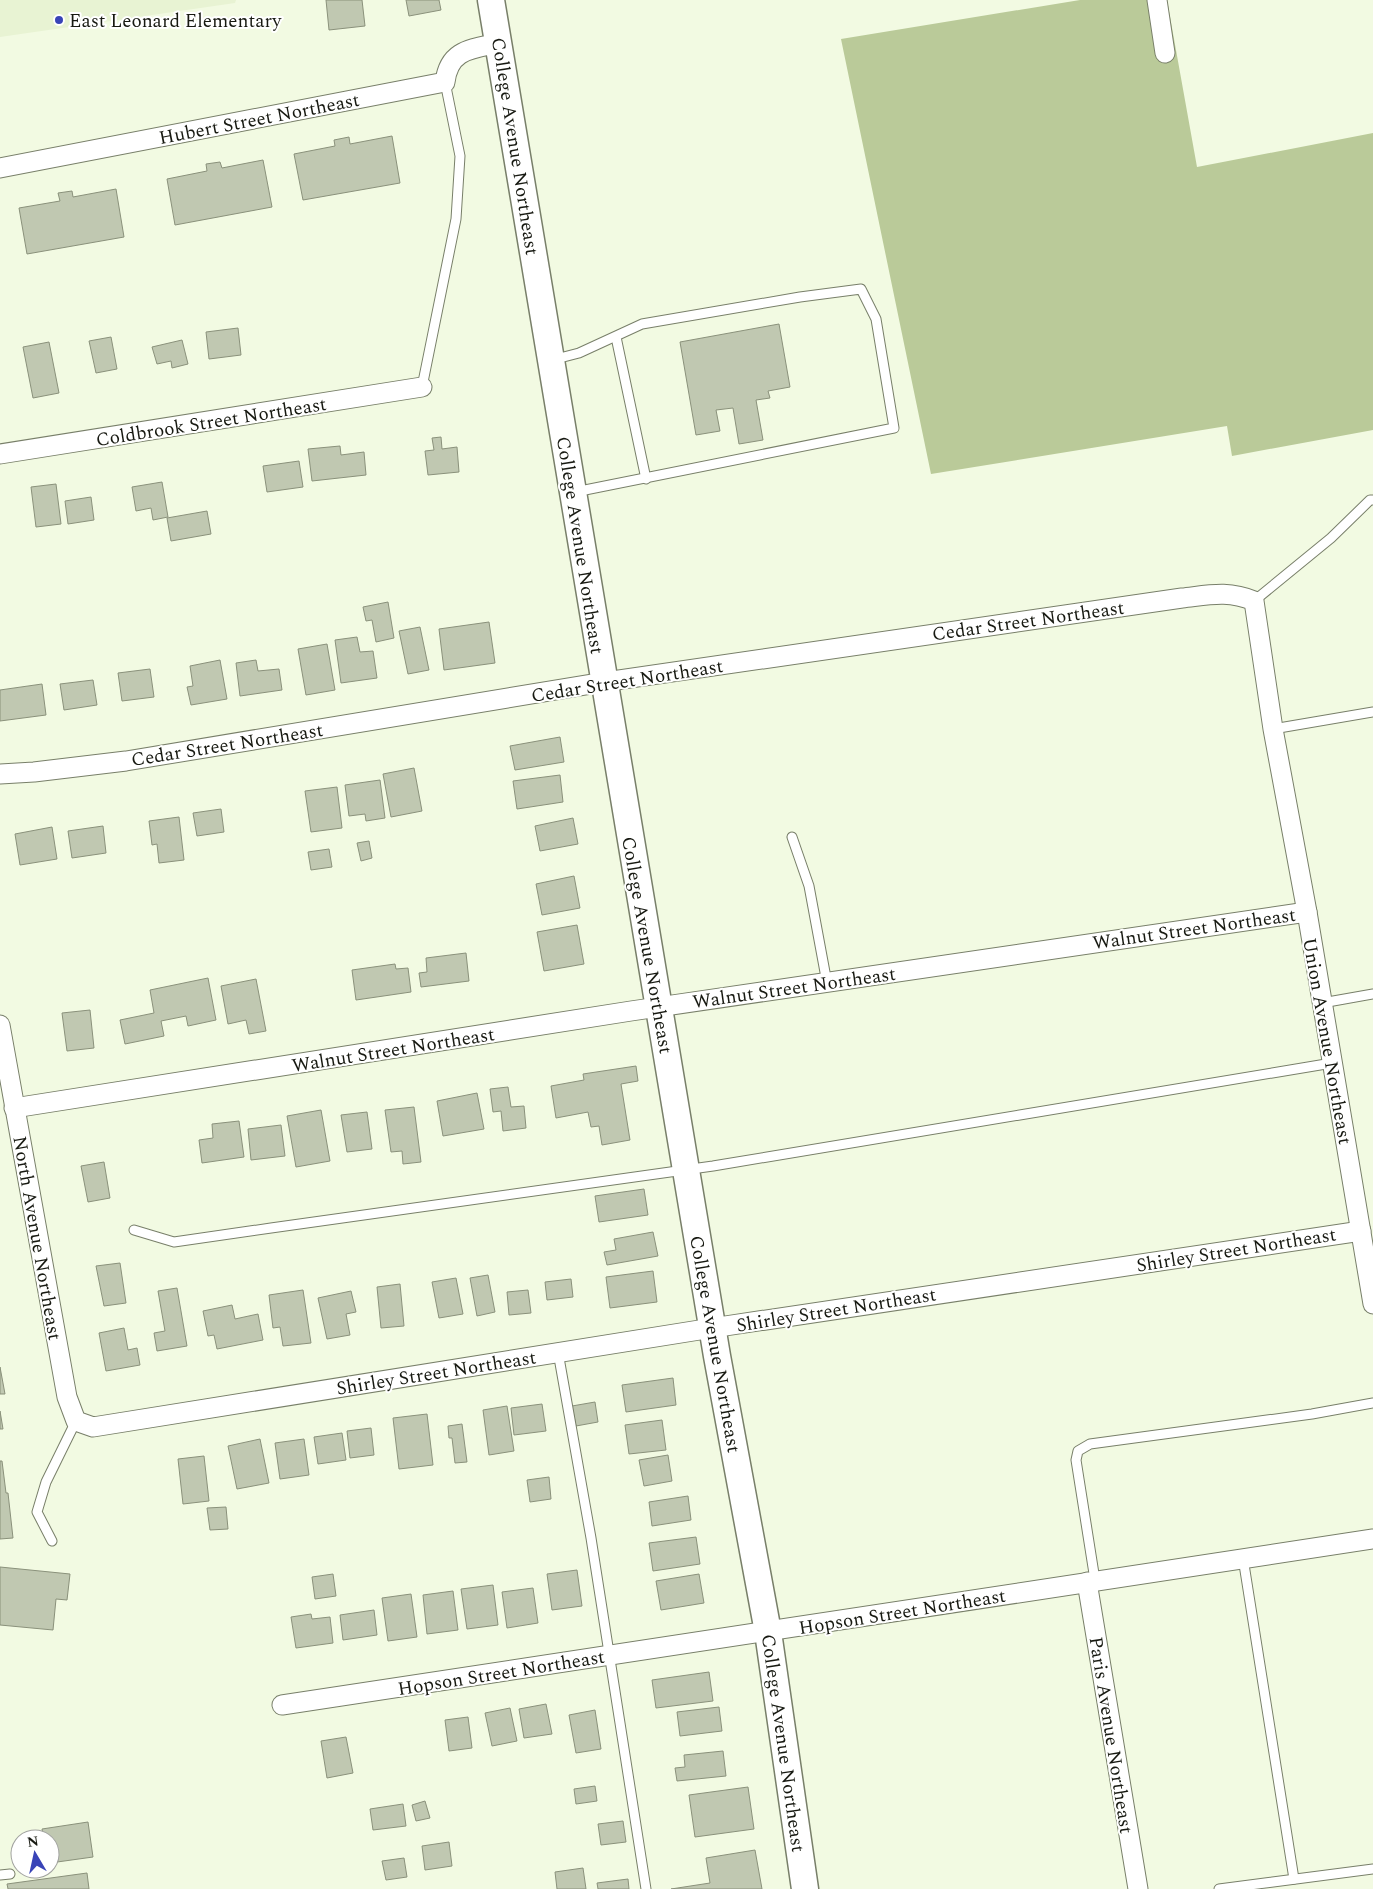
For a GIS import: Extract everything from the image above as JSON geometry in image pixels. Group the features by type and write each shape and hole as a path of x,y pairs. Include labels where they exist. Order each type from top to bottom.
{"main road":[{"name":"College Avenue Northeast","path":"492,0 712,1328 768,1632 806,1889"}],"street":[{"path":"1157,0 1165,53"},
{"path":"445,82 446,71 459,54 470,49 499,43"},
{"name":"Hubert Street Northeast","path":"0,168 445,82"},
{"name":"Coldbrook Street Northeast","path":"0,454 422,387"},
{"name":"Cedar Street Northeast","path":"0,774 126,761 604,682 1182,598 1231,593 1254,601"},
{"name":"Union Avenue Northeast","path":"1254,601 1273,729 1373,1304"},
{"name":"Walnut Street Northeast","path":"14,1108 659,1007 1306,912"},
{"name":"North Avenue Northeast","path":"0,1025 67,1397 76,1421"},
{"name":"Shirley Street Northeast","path":"76,1421 93,1427 712,1328 1360,1230"},
{"name":"Hopson Street Northeast","path":"282,1705 1373,1539"},
{"name":"Paris Avenue Northeast","path":"1091,1581 1138,1889"}],"lane":[{"path":"422,387 456,219 460,156 445,82"},
{"path":"551,360 579,353 642,324 800,297 861,289 876,319 894,428 646,479 573,492"},
{"path":"616,337 646,479"},
{"path":"1254,601 1331,538 1370,500 1373,500"},
{"path":"1273,729 1373,712"},
{"path":"792,837 809,886 827,982"},
{"path":"1322,1003 1373,994"},
{"path":"134,1230 174,1242 686,1170 1332,1063"},
{"path":"558,1352 610,1656 646,1889"},
{"path":"1091,1581 1076,1460 1078,1451 1090,1444 1202,1430 1373,1403"},
{"path":"52,1541 37,1512 46,1482 76,1421"},
{"path":"1243,1558 1294,1879"},
{"path":"1219,1889 1373,1869"},
{"path":"0,1875 10,1874"}],"shaded area":[{"name":"East Leonard Elementary","path":"0,0 236,0 235,3 0,37"},
{"path":"1080,0 1167,0 1197,167 1373,133 1373,430 1232,456 1227,426 931,474 841,39"}],"building":[{"path":"326,0 362,0 365,26 329,30"},
{"path":"406,0 439,0 441,10 409,16"},
{"path":"392,136 400,183 303,200 294,154 335,146 334,140 349,137 350,144"},
{"path":"263,160 272,207 175,225 167,179 207,171 206,164 220,162 222,168"},
{"path":"116,189 124,237 27,254 19,208 60,201 58,193 72,191 73,197"},
{"path":"779,324 790,387 768,391 770,398 756,400 763,440 739,444 733,408 716,410 720,431 696,435 680,342"},
{"path":"238,328 241,355 209,359 206,332"},
{"path":"111,337 117,369 96,373 89,341"},
{"path":"182,340 188,364 172,368 171,361 157,364 152,347"},
{"path":"49,342 59,393 33,398 23,347"},
{"path":"441,437 442,449 457,447 459,472 428,475 425,451 434,450 432,438"},
{"path":"340,446 341,455 364,452 366,475 312,481 308,449"},
{"path":"299,461 303,487 267,492 263,466"},
{"path":"162,482 168,517 153,520 151,508 136,511 132,487"},
{"path":"56,484 61,524 36,527 31,487"},
{"path":"91,497 94,520 68,524 65,501"},
{"path":"207,511 211,534 171,541 167,518"},
{"path":"388,602 394,638 376,642 372,620 366,621 363,607"},
{"path":"489,622 495,663 444,670 439,629"},
{"path":"420,627 429,670 408,674 399,631"},
{"path":"357,637 360,652 373,651 377,678 341,683 335,640"},
{"path":"327,644 335,690 306,695 298,649"},
{"path":"220,660 227,699 191,705 187,687 193,686 190,666"},
{"path":"256,660 258,671 279,669 282,690 240,696 236,663"},
{"path":"150,669 154,697 122,701 118,673"},
{"path":"93,680 97,705 64,710 60,684"},
{"path":"42,684 46,715 0,721 0,690"},
{"path":"560,737 564,762 515,770 510,746"},
{"path":"414,768 422,811 391,817 383,774"},
{"path":"560,775 563,802 517,809 513,781"},
{"path":"380,780 385,818 366,821 365,814 349,816 345,785"},
{"path":"337,787 342,828 311,832 305,791"},
{"path":"221,809 224,832 197,836 193,813"},
{"path":"179,817 184,860 159,863 157,844 152,845 149,821"},
{"path":"573,818 578,844 540,851 535,826"},
{"path":"103,826 106,853 72,858 68,831"},
{"path":"52,827 57,859 20,865 15,834"},
{"path":"369,841 372,858 361,861 357,843"},
{"path":"329,849 332,867 311,870 308,852"},
{"path":"574,876 580,908 542,915 536,884"},
{"path":"577,925 584,964 544,971 537,932"},
{"path":"466,953 469,981 421,987 419,973 427,972 426,958"},
{"path":"395,964 396,969 408,968 411,992 356,1000 352,970"},
{"path":"208,978 216,1020 188,1026 186,1016 161,1021 164,1036 125,1044 120,1020 154,1013 150,990"},
{"path":"256,979 266,1031 249,1034 246,1020 228,1024 221,986"},
{"path":"90,1010 94,1048 67,1051 62,1013"},
{"path":"636,1066 638,1081 621,1084 630,1140 602,1145 599,1126 591,1127 588,1112 556,1118 551,1086 584,1080 583,1074"},
{"path":"508,1087 511,1107 524,1106 526,1128 503,1131 501,1111 493,1112 490,1089"},
{"path":"477,1093 484,1129 443,1136 437,1101"},
{"path":"414,1107 421,1162 403,1164 402,1151 391,1152 385,1110"},
{"path":"321,1110 330,1161 296,1167 287,1116"},
{"path":"367,1112 372,1149 347,1152 341,1115"},
{"path":"239,1121 244,1157 202,1163 199,1140 213,1138 212,1124"},
{"path":"281,1125 285,1156 251,1160 248,1129"},
{"path":"104,1162 110,1198 88,1202 81,1166"},
{"path":"644,1189 648,1215 599,1222 595,1196"},
{"path":"653,1232 658,1256 607,1265 604,1252 616,1250 614,1239"},
{"path":"120,1263 126,1303 104,1306 96,1266"},
{"path":"653,1271 657,1302 610,1308 606,1277"},
{"path":"488,1275 495,1312 477,1316 470,1278"},
{"path":"456,1278 463,1314 439,1318 432,1282"},
{"path":"571,1279 573,1297 547,1300 545,1282"},
{"path":"400,1284 404,1326 381,1328 377,1287"},
{"path":"177,1288 187,1346 157,1351 154,1333 165,1331 158,1291"},
{"path":"303,1290 311,1343 283,1346 280,1327 273,1328 269,1295"},
{"path":"528,1290 531,1313 509,1315 507,1292"},
{"path":"351,1291 356,1312 346,1314 350,1335 327,1339 318,1298"},
{"path":"232,1305 235,1319 258,1314 263,1340 217,1349 214,1335 208,1336 203,1311"},
{"path":"124,1328 128,1350 137,1348 140,1365 106,1371 99,1333"},
{"path":"0,1367 5,1394 0,1394"},
{"path":"673,1378 676,1405 626,1412 622,1385"},
{"path":"595,1402 598,1422 576,1426 572,1406"},
{"path":"542,1404 546,1431 514,1435 511,1408"},
{"path":"507,1406 514,1451 489,1455 483,1410"},
{"path":"0,1411 3,1429 0,1429"},
{"path":"427,1414 433,1465 399,1469 393,1418"},
{"path":"662,1420 666,1450 629,1454 625,1425"},
{"path":"462,1424 467,1462 455,1463 452,1438 449,1438 448,1426"},
{"path":"371,1428 374,1455 350,1458 347,1431"},
{"path":"342,1433 346,1460 318,1464 314,1437"},
{"path":"260,1439 269,1483 237,1489 228,1446"},
{"path":"304,1439 309,1475 280,1479 275,1443"},
{"path":"668,1455 672,1481 644,1486 639,1460"},
{"path":"204,1456 209,1501 183,1504 178,1459"},
{"path":"0,1461 2,1461 6,1493 8,1493 13,1538 0,1539"},
{"path":"549,1477 551,1499 530,1502 527,1480"},
{"path":"688,1496 691,1520 652,1526 649,1502"},
{"path":"226,1507 228,1529 210,1530 207,1508"},
{"path":"696,1537 700,1564 653,1571 649,1543"},
{"path":"0,1567 70,1574 67,1600 56,1599 53,1630 0,1625"},
{"path":"577,1570 582,1606 552,1610 547,1574"},
{"path":"333,1574 336,1596 315,1599 312,1577"},
{"path":"699,1574 704,1603 661,1610 656,1581"},
{"path":"493,1585 498,1625 467,1629 461,1589"},
{"path":"533,1588 538,1623 507,1628 502,1592"},
{"path":"453,1591 458,1630 427,1634 423,1595"},
{"path":"411,1594 417,1637 388,1641 382,1598"},
{"path":"374,1610 377,1635 343,1640 340,1615"},
{"path":"311,1614 312,1619 330,1617 333,1643 296,1648 291,1617"},
{"path":"709,1672 713,1701 656,1708 652,1680"},
{"path":"546,1704 552,1734 524,1738 519,1709"},
{"path":"719,1707 722,1731 680,1736 677,1712"},
{"path":"510,1708 517,1741 492,1746 485,1713"},
{"path":"595,1710 601,1749 576,1753 569,1715"},
{"path":"468,1717 472,1748 449,1751 445,1720"},
{"path":"346,1737 353,1773 327,1778 321,1741"},
{"path":"723,1751 726,1776 677,1781 675,1768 685,1767 684,1755"},
{"path":"595,1786 597,1801 576,1804 574,1789"},
{"path":"748,1787 754,1829 695,1837 689,1795"},
{"path":"425,1801 430,1818 416,1821 412,1805"},
{"path":"403,1804 406,1826 373,1830 370,1809"},
{"path":"623,1821 626,1842 601,1845 598,1824"},
{"path":"88,1822 93,1857 60,1862 60,1829 42,1829"},
{"path":"449,1842 452,1866 425,1870 422,1846"},
{"path":"755,1850 762,1889 671,1889 710,1883 706,1858"},
{"path":"404,1858 407,1877 386,1880 382,1861"},
{"path":"583,1868 586,1889 557,1889 555,1872"},
{"path":"87,1873 89,1889 8,1889 7,1884 43,1879 60,1879 60,1877"},
{"path":"628,1879 629,1889 598,1889 597,1883"}],"place":[{"name":"East Leonard Elementary","path":"59,20"}]}
